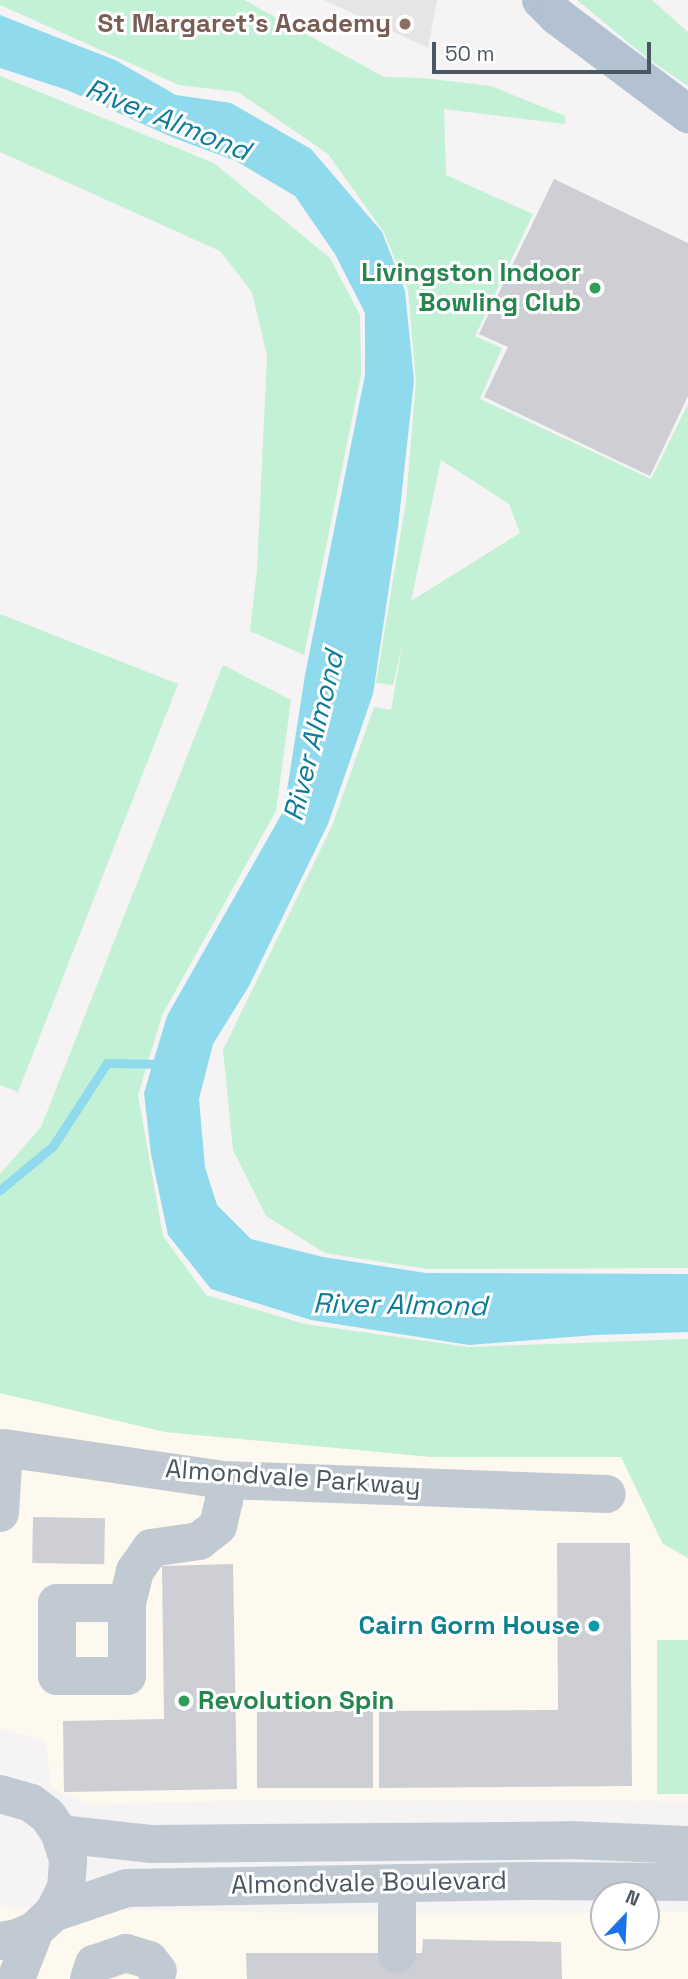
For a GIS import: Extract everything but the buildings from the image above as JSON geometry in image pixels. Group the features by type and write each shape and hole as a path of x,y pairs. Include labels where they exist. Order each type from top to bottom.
{"main road":[{"path":"541,0 557,16 688,114"}],"street":[{"name":"Almondvale Parkway","path":"0,1513 2,1448 224,1480 607,1494"},
{"path":"127,1603 135,1571 150,1548 199,1541 218,1526 224,1501 224,1480"},
{"path":"4,1784 48,1816 60,1834 68,1861 66,1888 29,1928 16,1979"},
{"name":"Almondvale Boulevard","path":"60,1834 152,1844 570,1840 688,1845"},
{"name":"Almondvale Boulevard","path":"29,1928 127,1888 397,1883 688,1882"},
{"path":"397,1883 397,1954"},
{"path":"89,1979 94,1964 126,1953 149,1960 152,1976"}],"shaded area":[{"name":"St Margaret's Academy","path":"324,0 437,0 428,48"},
{"path":"0,1393 165,1432 432,1457 621,1457 662,1543 688,1558 688,1801 244,1800 91,1805 51,1787 46,1742 0,1728"},
{"path":"0,1907 304,1913 590,1913 590,1951 660,1951 660,1912 688,1912 688,1979 0,1979"}],"green space":[{"path":"0,0 244,0 384,77 423,78 491,86 565,116 565,124 444,109 446,175 533,214 475,336 502,348 480,399 651,479 688,404 688,1268 427,1269 325,1253 266,1216 233,1150 223,1050 332,826 374,707 391,710 403,642 393,685 376,683 406,501 416,382 408,290 383,231 328,154 238,92 179,85 0,5","holes":["441,460 509,504 520,533 411,601"]},
{"path":"577,0 652,0 688,32 688,86 647,58"},
{"path":"0,76 214,163 330,258 360,315 361,375 304,655 250,631 257,569 267,356 252,292 220,251 0,152"},
{"path":"0,614 178,684 18,1092 0,1085"},
{"path":"223,665 291,700 276,811 162,1015 138,1095 163,1236 206,1295 305,1324 468,1347 688,1339 688,1558 663,1544 621,1457 432,1457 165,1432 0,1393 0,1174 41,1127"},
{"path":"657,1640 688,1640 688,1794 657,1794"}],"water":[{"name":"River Almond","path":"0,15 115,60 176,95 231,103 311,149 382,232 405,291 414,381 398,527 373,694 328,824 249,986 213,1044 199,1099 205,1167 217,1205 251,1239 323,1257 426,1273 688,1274 688,1332 595,1335 469,1345 311,1320 211,1289 168,1235 151,1154 144,1093 167,1016 284,810 305,675 365,375 365,313 335,254 295,196 236,161 174,138 67,90 0,68"}],"waterway":[{"path":"0,1190 53,1146 107,1063 165,1064"}],"place":[{"name":"St Margaret's Academy","path":"405,24"},
{"name":"Livingston Indoor Bowling Club","path":"595,288"},
{"name":"Cairn Gorm House","path":"594,1626"},
{"name":"Revolution Spin","path":"184,1701"}]}
